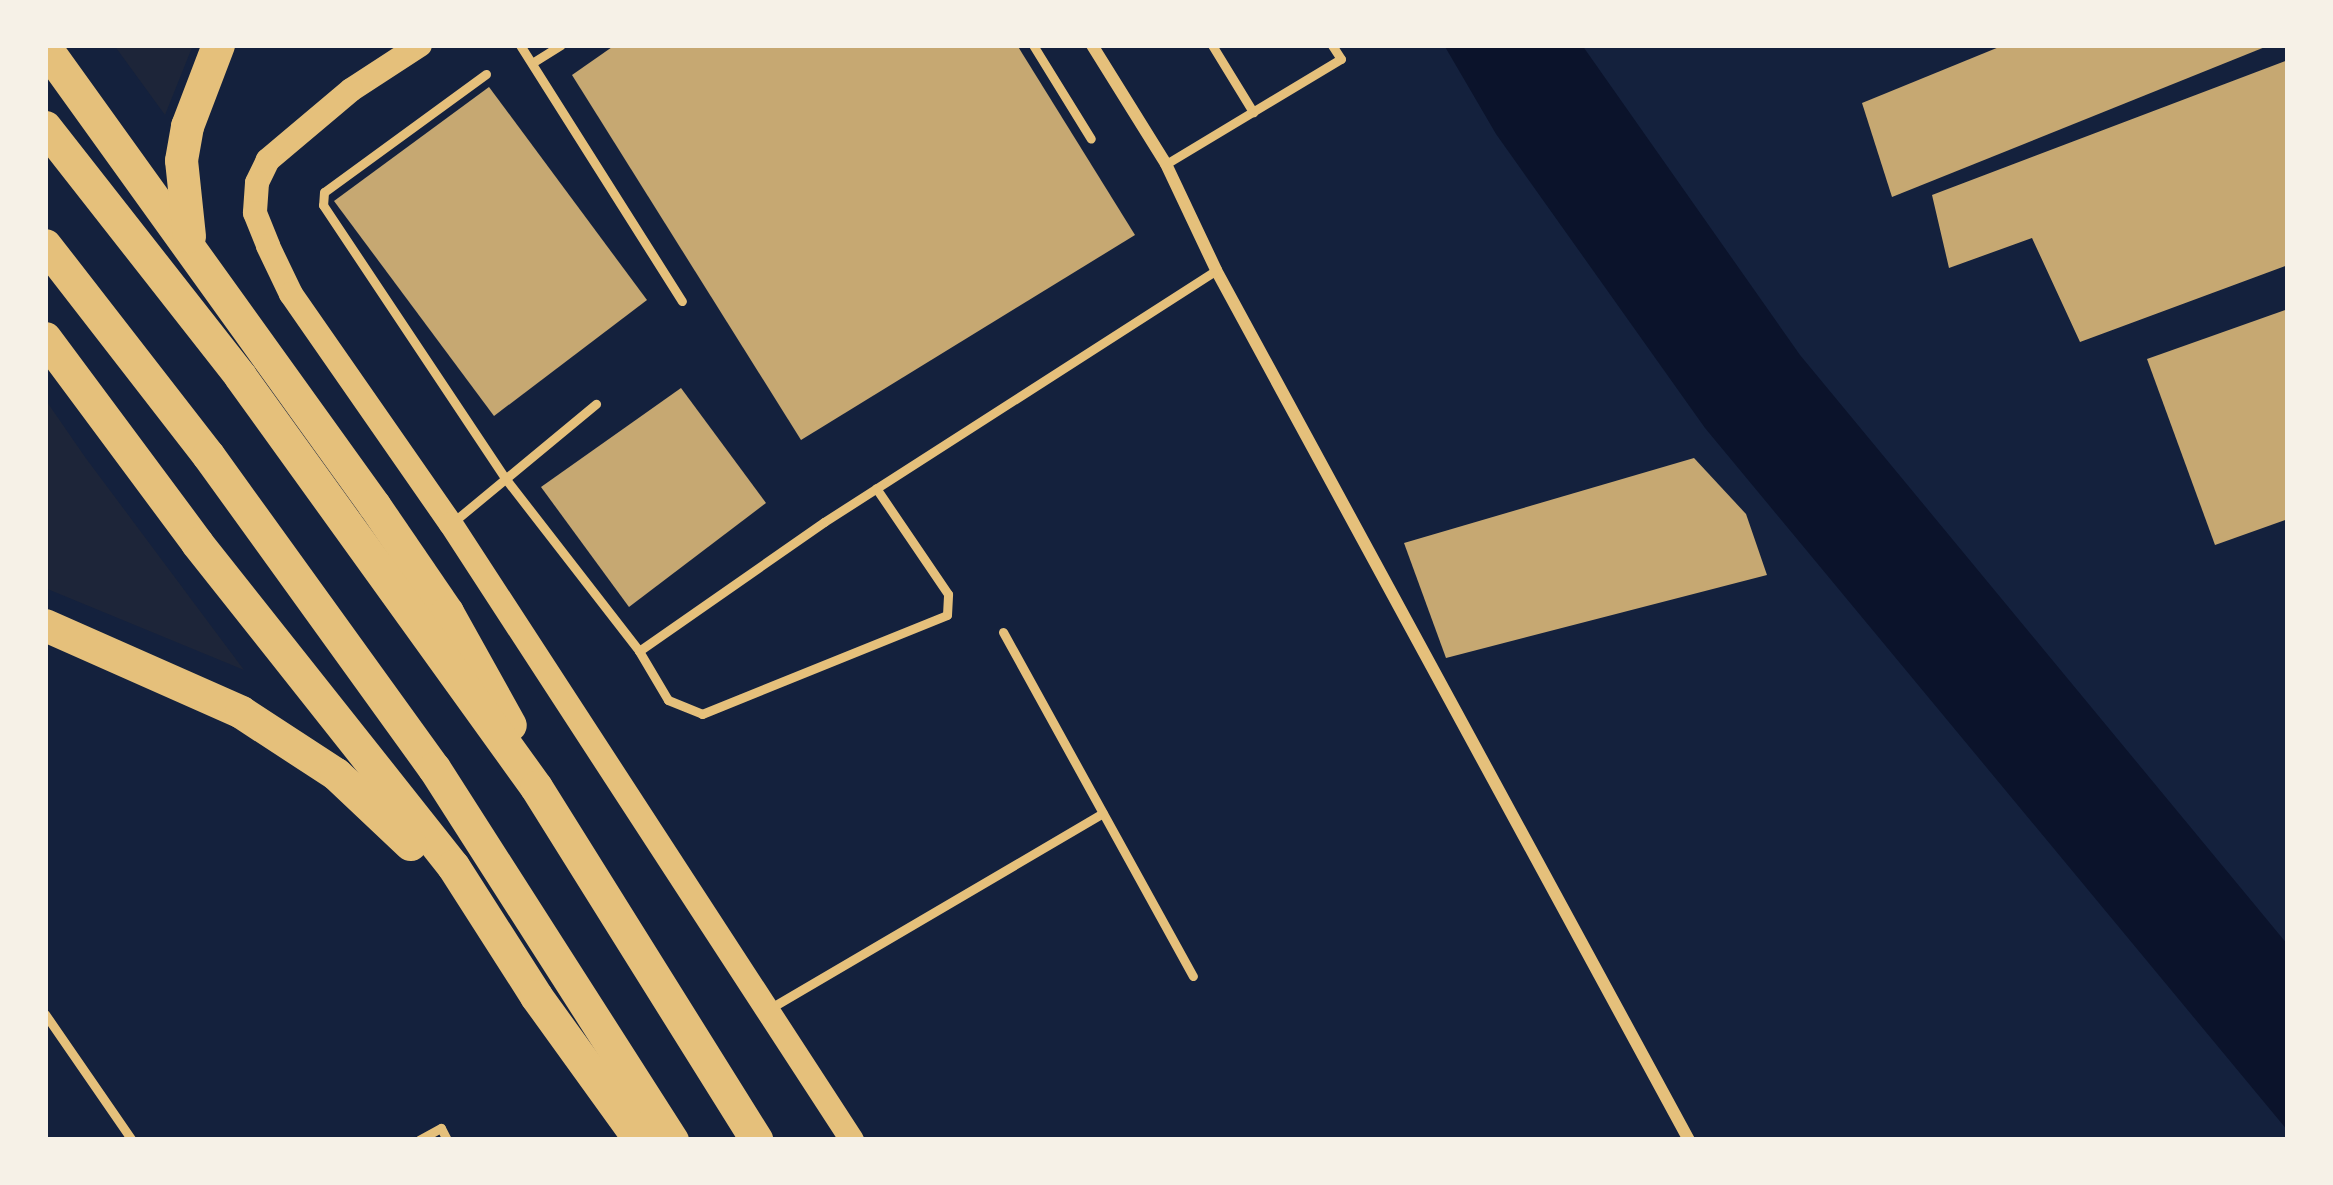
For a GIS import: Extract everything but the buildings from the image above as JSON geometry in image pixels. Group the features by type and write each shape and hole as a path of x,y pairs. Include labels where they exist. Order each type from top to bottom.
{"highway":[{"path":"190,244 181,160 187,126 218,45"},
{"path":"45,47 190,244 447,613 490,682 536,788"},
{"path":"45,127 254,394 536,788 758,1140"},
{"path":"45,245 208,455 434,768 672,1140"},
{"path":"45,338 197,543 453,866 536,995 640,1140"},
{"path":"45,625 241,712 336,774 427,861 536,995"}],"main road":[{"path":"419,45 351,90 268,160 257,183 255,213 292,294 451,524 852,1140"}],"street":[{"path":"1092,45 1166,164 1216,270 1689,1140"}],"lane":[{"path":"520,45 682,301"},
{"path":"532,63 561,45"},
{"path":"1033,45 1090,139"},
{"path":"1212,45 1253,112"},
{"path":"1166,164 1341,59 1333,45"},
{"path":"486,74 325,192 323,205 505,478 639,651 668,700 702,714 942,619 950,609 949,595 876,488"},
{"path":"639,651 876,488 1216,270"},
{"path":"451,524 596,404"},
{"path":"1003,632 1193,976"},
{"path":"770,1009 1103,813"},
{"path":"45,1014 132,1140"},
{"path":"419,1140 441,1128 447,1140"}],"shaded area":[{"path":"114,45 193,45 165,115"},
{"path":"1444,45 1582,45 1800,355 2288,945 2288,1131 1705,428 1496,134"},
{"path":"45,399 85,457 244,670 45,588"}]}
